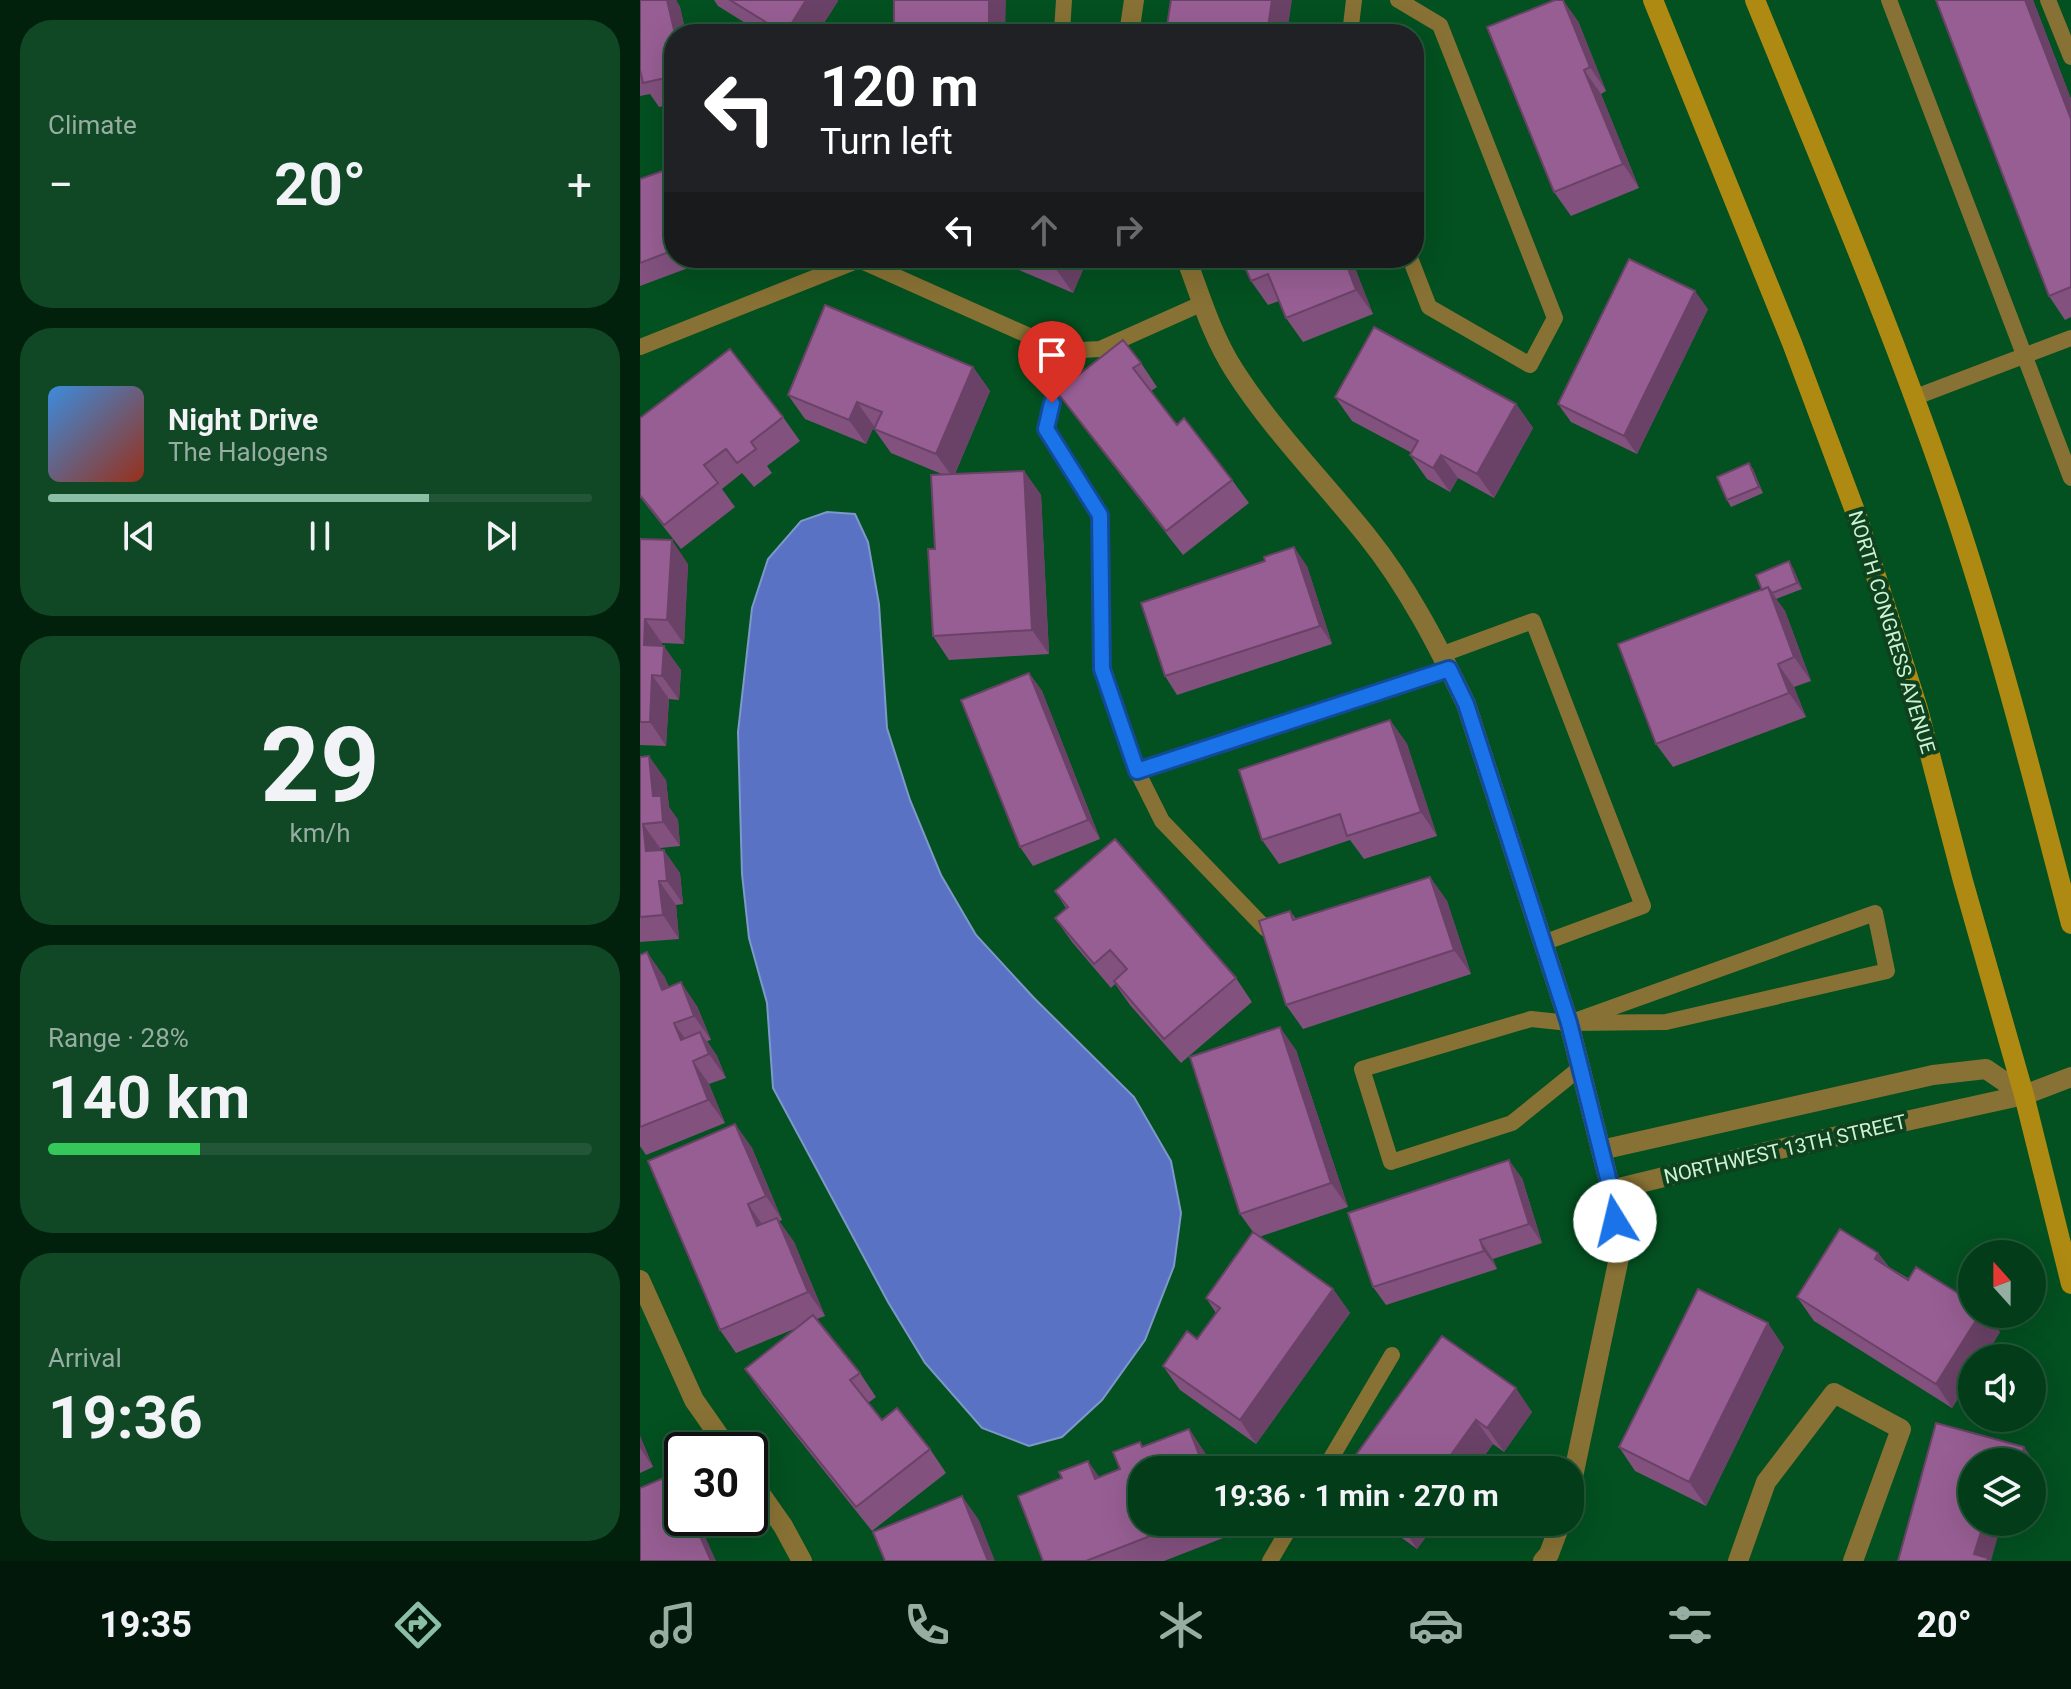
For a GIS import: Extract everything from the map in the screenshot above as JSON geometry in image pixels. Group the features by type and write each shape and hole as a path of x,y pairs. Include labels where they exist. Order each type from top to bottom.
{"main road":[{"name":"NORTH CONGRESS AVENUE","path":"1653,0 1792,343 1858,519 1918,709 2024,1095 2071,1284"},
{"path":"1755,0 1880,309 1947,489 2008,684 2071,924"}],"street":[{"path":"1130,24 1134,0"},
{"path":"1190,268 1233,369 1282,438 1369,539 1401,583 1466,704 1569,1023 1611,1190 1620,1253 1577,1456"},
{"name":"NORTHWEST 13TH STREET","path":"1601,1150 1933,1075 1986,1069 2024,1095"},
{"name":"NORTHWEST 13TH STREET","path":"1611,1190 2024,1095 2071,1077"},
{"path":"640,1280 694,1400 716,1432"},
{"path":"1738,1561 1766,1482 1834,1393 1901,1429 1853,1561"},
{"path":"768,1505 802,1561"},
{"path":"1543,1561 1556,1536"}],"lane":[{"path":"1062,24 1064,0"},
{"path":"1351,24 1354,0"},
{"path":"1398,0 1440,25 1555,318 1530,365 1429,307 1414,268"},
{"path":"1889,0 2071,478"},
{"path":"2048,0 2071,57"},
{"path":"640,347 839,268"},
{"path":"877,268 1063,351 1100,349 1203,303"},
{"path":"1913,398 2071,338"},
{"path":"1063,351 1046,429 1100,515 1102,669 1137,771 1162,821 1266,929"},
{"path":"1137,771 1446,662 1533,621 1643,906 1543,943"},
{"path":"1569,1023 1875,913 1887,971 1666,1022 1569,1023 1531,1019 1362,1069 1391,1162 1512,1123 1580,1068"},
{"path":"1332,1456 1392,1355"},
{"path":"1270,1561 1285,1536"}],"water":[{"path":"827,512 855,514 868,542 879,604 887,728 910,800 941,875 976,935 1034,998 1134,1097 1171,1161 1181,1213 1174,1266 1145,1340 1102,1400 1062,1437 1029,1446 982,1428 925,1363 888,1302 773,1088 767,1003 749,938 742,874 738,732 752,608 768,559 801,521"}],"building":[{"path":"640,0 667,0 673,24 664,24 664,78 643,83 640,70"},
{"path":"730,0 806,0 791,24 769,24"},
{"path":"894,0 989,0 989,24 894,24"},
{"path":"1171,0 1272,0 1268,24 1167,24"},
{"path":"1555,0 1563,0 1590,67 1584,70 1623,164 1554,192 1487,27"},
{"path":"1936,0 2025,0 2071,119 2071,287 2049,296"},
{"path":"664,171 664,254 640,263 640,179"},
{"path":"1629,259 1695,291 1624,436 1558,404"},
{"path":"1245,268 1348,268 1356,290 1286,318 1268,274 1251,281"},
{"path":"825,305 973,367 936,454 874,429 882,412 857,402 849,420 788,395"},
{"path":"1374,327 1516,404 1477,474 1441,455 1433,468 1410,455 1418,441 1335,397"},
{"path":"1123,340 1141,363 1133,368 1177,425 1184,418 1232,480 1166,531 1057,392"},
{"path":"730,349 783,417 751,442 756,449 737,463 726,449 704,465 718,483 664,525 640,495 640,418"},
{"path":"1749,463 1759,487 1727,500 1717,477"},
{"path":"1024,471 1032,630 933,636 928,549 935,549 931,475"},
{"path":"640,539 672,540 667,620 645,619 644,645 664,646 662,676 652,675 650,722 640,722"},
{"path":"1294,547 1320,626 1165,676 1141,603 1265,561 1264,557"},
{"path":"1789,561 1797,583 1772,593 1768,587 1762,590 1756,575"},
{"path":"1768,587 1794,657 1778,664 1789,693 1656,744 1618,644"},
{"path":"1029,673 1088,820 1020,847 961,700"},
{"path":"1390,720 1421,812 1347,836 1340,814 1262,840 1239,770"},
{"path":"649,756 653,796 661,796 663,822 643,824 646,851 664,850 667,881 659,881 663,915 640,917 640,757"},
{"path":"1115,839 1236,978 1164,1039 1114,981 1127,969 1110,950 1094,964 1055,918 1068,907 1055,891"},
{"path":"1430,877 1454,950 1286,1005 1259,921 1290,911 1293,920"},
{"path":"647,952 662,990 681,982 694,1016 674,1023 681,1040 700,1032 709,1054 693,1061 708,1100 640,1127 640,955"},
{"path":"1280,1027 1331,1183 1240,1214 1190,1057"},
{"path":"735,1124 766,1196 748,1204 757,1226 777,1218 808,1292 720,1330 648,1161"},
{"path":"1509,1160 1529,1224 1480,1240 1484,1251 1373,1287 1348,1213"},
{"path":"1840,1229 1878,1253 1875,1259 1908,1280 1916,1267 1958,1293 1958,1328 1971,1328 1961,1344 1958,1344 1958,1349 1936,1384 1797,1297"},
{"path":"1253,1232 1333,1289 1240,1420 1163,1366 1187,1331 1197,1339 1220,1308 1206,1298"},
{"path":"1698,1289 1768,1323 1689,1482 1619,1447"},
{"path":"813,1315 860,1373 850,1380 882,1420 897,1408 930,1449 856,1507 745,1369"},
{"path":"1442,1336 1516,1388 1487,1428 1476,1420 1450,1456 1355,1456"},
{"path":"1936,1423 1958,1429 1958,1432 1969,1432 2024,1447 1958,1448 1958,1536 1980,1536 1974,1554 1988,1558 1987,1561 1898,1561"},
{"path":"1189,1429 1200,1456 1128,1456 1128,1536 1150,1536 1086,1561 1043,1561 1018,1496 1062,1478 1059,1472 1088,1461 1095,1479 1120,1469 1113,1452 1140,1442 1142,1447"},
{"path":"664,1478 664,1536 700,1536 711,1561 640,1561 640,1488"},
{"path":"962,1496 988,1561 885,1561 873,1532"}],"route":[{"path":"1052,403 1046,429 1100,515 1102,669 1137,771 1449,669 1466,704 1569,1023 1611,1190 1615,1221"}]}
